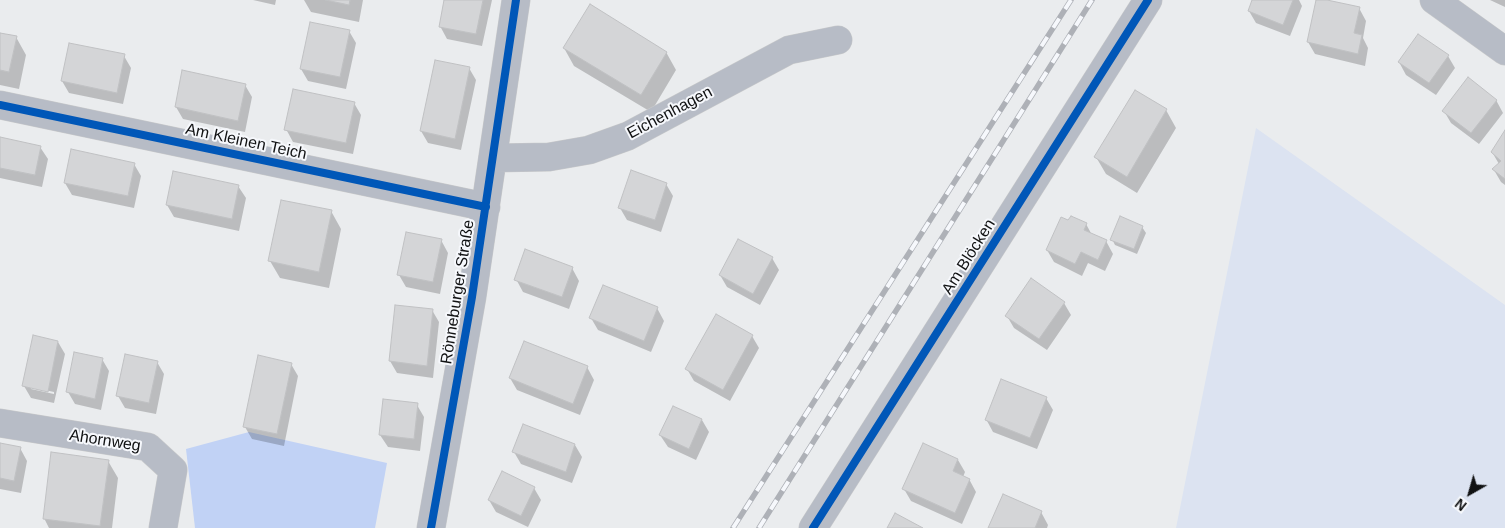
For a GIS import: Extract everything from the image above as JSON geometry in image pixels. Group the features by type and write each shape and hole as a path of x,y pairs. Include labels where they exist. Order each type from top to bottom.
{"street":[{"name":"Rönneburger Straße","path":"431,528 472,297 516,0"},
{"name":"Am Blöcken","path":"812,528 1148,0"},
{"path":"1434,0 1505,51"},
{"name":"Eichenhagen","path":"494,158 549,157 589,150 628,136 789,50 838,40"},
{"name":"Am Kleinen Teich","path":"0,105 486,207"},
{"name":"Ahornweg","path":"0,423 148,447 173,470 163,528"}],"shaded area":[{"path":"1256,128 1505,305 1505,528 1176,528"},
{"path":"249,432 387,463 375,528 195,528 186,449"}],"building":[{"path":"326,0 350,0 349,5"},
{"path":"444,0 483,0 476,34 439,27"},
{"path":"1252,0 1293,0 1283,25 1248,11"},
{"path":"1316,0 1327,0 1360,7 1354,33 1362,35 1358,54 1307,42"},
{"path":"590,4 667,52 641,95 563,48"},
{"path":"310,22 350,30 340,77 300,69"},
{"path":"0,33 17,36 9,72 0,70"},
{"path":"1418,34 1449,55 1429,83 1398,62"},
{"path":"69,43 125,54 117,93 61,81"},
{"path":"435,60 470,67 455,139 420,131"},
{"path":"182,70 246,84 238,121 175,107"},
{"path":"1468,77 1497,100 1471,133 1442,111"},
{"path":"293,89 355,102 346,143 284,130"},
{"path":"1135,90 1167,109 1127,177 1094,157"},
{"path":"1505,130 1505,179 1492,169 1501,161 1491,152"},
{"path":"0,137 41,146 35,175 0,168"},
{"path":"71,149 135,163 128,196 64,183"},
{"path":"631,170 667,183 655,220 618,208"},
{"path":"173,171 239,185 232,219 166,205"},
{"path":"281,200 332,210 319,272 268,261"},
{"path":"1071,216 1087,223 1084,230 1107,240 1098,260 1081,252 1075,264 1046,250 1061,217 1068,220"},
{"path":"1120,216 1143,226 1134,249 1110,240"},
{"path":"406,232 442,239 433,282 397,275"},
{"path":"738,239 773,257 753,294 719,275"},
{"path":"525,249 573,267 562,297 514,280"},
{"path":"1031,278 1065,302 1039,339 1005,316"},
{"path":"603,285 658,307 644,341 589,318"},
{"path":"395,305 433,309 427,366 389,361"},
{"path":"716,314 753,335 723,390 685,369"},
{"path":"33,335 58,341 48,392 22,386"},
{"path":"524,341 588,366 573,404 509,378"},
{"path":"74,352 103,358 95,399 66,392"},
{"path":"125,354 158,361 149,403 116,396"},
{"path":"258,355 292,363 277,434 243,427"},
{"path":"1001,379 1047,397 1030,438 985,420"},
{"path":"383,399 418,403 414,439 379,435"},
{"path":"673,406 702,419 689,449 659,435"},
{"path":"523,424 575,444 566,472 512,452"},
{"path":"0,443 21,447 14,481 0,478"},
{"path":"923,443 958,459 953,471 970,479 955,513 902,489"},
{"path":"51,452 109,460 100,526 43,519"},
{"path":"502,471 535,487 521,516 488,500"},
{"path":"1003,494 1042,511 1035,528 988,528"},
{"path":"895,513 923,528 887,528"}],"railway":[{"path":"733,528 1071,0"},
{"path":"759,528 1092,0"}],"cycle path":[{"path":"431,528 472,297 516,0"},
{"path":"813,528 1148,0"},
{"path":"0,105 486,207"}]}
